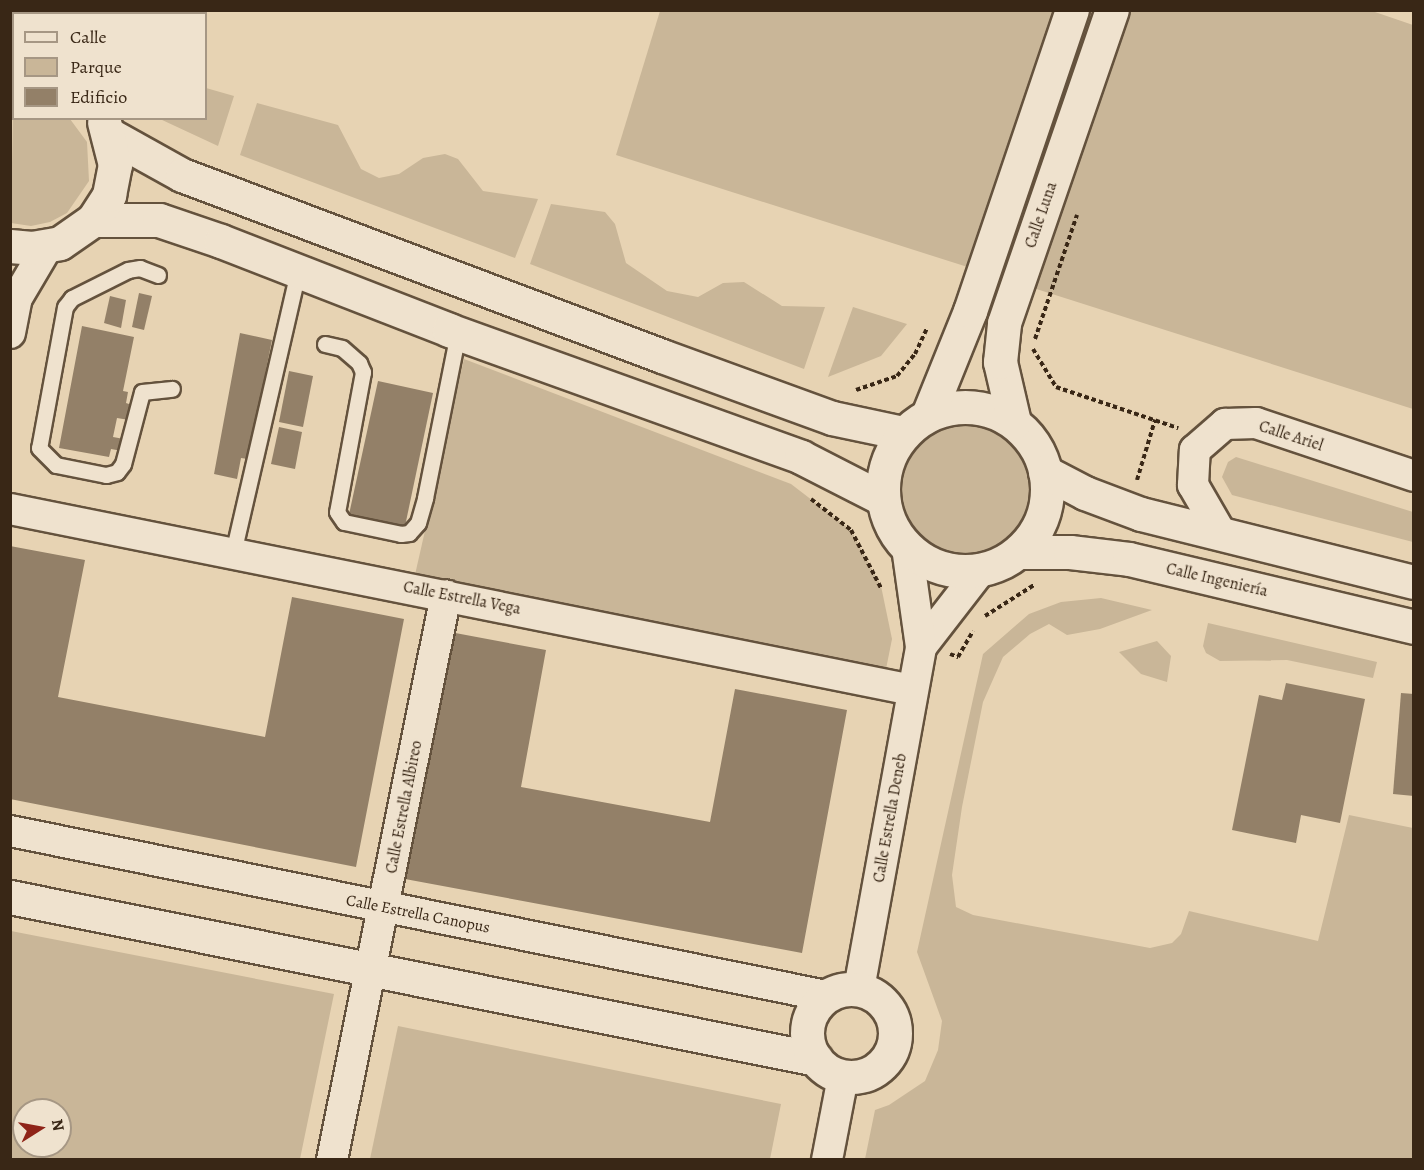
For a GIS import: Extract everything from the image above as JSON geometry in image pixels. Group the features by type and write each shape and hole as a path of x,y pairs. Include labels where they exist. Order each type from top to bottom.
{"street":[{"path":"921,647 907,548 887,517 883,499 886,464 916,424 974,300 1072,10"},
{"name":"Calle Luna","path":"1014,422 1000,362 1004,322 1112,10"},
{"path":"106,127 182,175 831,418 916,424 957,407 987,409 1014,422 1034,444 1045,472 1047,501 1037,529 1019,552 980,571 953,572 937,566 907,548"},
{"path":"10,246 47,247 72,237 93,220 113,180 106,127"},
{"path":"93,220 159,220 458,333 801,457 883,499"},
{"path":"10,333 17,298 47,247"},
{"name":"Calle Ariel","path":"1222,535 1193,485 1195,450 1225,424 1256,423 1413,476"},
{"path":"1045,472 1085,493 1141,514 1413,582"},
{"name":"Calle Estrella Vega","path":"10,509 912,690"},
{"name":"Calle Ingeniería","path":"1019,552 1070,552 1129,559 1413,627"},
{"path":"921,647 980,571"},
{"name":"Calle Estrella Albireo","path":"332,1160 446,595"},
{"name":"Calle Estrella Deneb","path":"859,989 921,647"},
{"name":"Calle Estrella Canopus","path":"10,831 826,996"},
{"path":"10,897 816,1059 843,1077 872,1071 892,1050 895,1030 890,1011 877,996 859,989 842,989 826,996 813,1009 807,1026 808,1044 816,1059"},
{"path":"827,1160 843,1077"}],"lane":[{"path":"158,275 140,268 128,270 72,298 65,307 39,448 56,465 106,476 117,472 123,464 142,392 172,389"},
{"path":"233,553 298,271"},
{"path":"325,344 342,348 359,363 363,372 337,512 344,522 401,534 409,533 418,523 458,333"}],"path":[{"path":"844,391 863,389 897,376 915,354 929,325"},
{"path":"1136,483 1155,420"},
{"path":"808,497 851,530 883,596"},
{"path":"982,618 1041,583"},
{"path":"958,657 976,627"}],"green space":[{"path":"660,11 1372,11 1413,25 1413,409 616,155"},
{"path":"207,88 234,96 218,146 162,120 207,120"},
{"path":"257,103 338,125 361,169 379,178 399,174 423,158 445,154 458,159 483,191 538,199 515,258 240,155"},
{"path":"13,120 71,120 87,142 89,181 67,213 50,222 31,226 11,223"},
{"path":"551,204 605,212 615,224 626,263 667,291 698,297 723,283 744,282 782,306 825,307 804,369 530,264"},
{"path":"853,307 907,324 881,356 828,377"},
{"path":"464,359 791,484 851,530 881,586 892,639 883,684 412,588"},
{"path":"963,423 989,428 1010,443 1025,464 1030,490 1025,516 1010,537 989,552 963,557 937,552 916,537 901,516 896,490 901,464 916,443 937,428"},
{"path":"1236,457 1413,512 1413,542 1232,495 1222,477 1228,462"},
{"path":"1101,598 1152,610 1100,629 1067,635 1049,624 1030,634 1003,657 983,702 962,807 952,875 956,907 973,915 1150,948 1172,943 1181,934 1189,911 1318,941 1349,815 1413,828 1413,1159 865,1159 875,1110 889,1105 925,1081 938,1050 942,1021 917,952 983,654 1029,614 1061,602"},
{"path":"1208,623 1377,662 1373,678 1287,660 1220,661 1206,653 1203,646"},
{"path":"1157,641 1171,656 1167,682 1141,674 1119,652"},
{"path":"11,931 334,994 300,1159 11,1159"},
{"path":"398,1026 781,1104 770,1159 370,1159"}],"building":[{"path":"139,293 152,296 144,330 132,327"},
{"path":"110,296 126,300 121,328 104,323"},
{"path":"82,326 134,337 123,391 128,392 126,403 132,405 129,420 117,418 113,437 124,439 122,451 111,449 109,457 59,448"},
{"path":"240,333 272,340 248,459 241,458 237,479 214,474"},
{"path":"289,371 313,376 303,427 279,422"},
{"path":"378,381 433,393 404,531 348,519"},
{"path":"279,427 302,432 295,469 271,464"},
{"path":"10,546 85,560 58,697 265,737 292,597 404,619 356,867 10,799"},
{"path":"450,632 546,650 521,787 710,822 735,689 847,710 802,953 405,879"},
{"path":"1286,683 1365,699 1340,823 1301,815 1296,843 1232,830 1259,695 1282,700"},
{"path":"1401,693 1414,694 1414,796 1393,794"}]}
